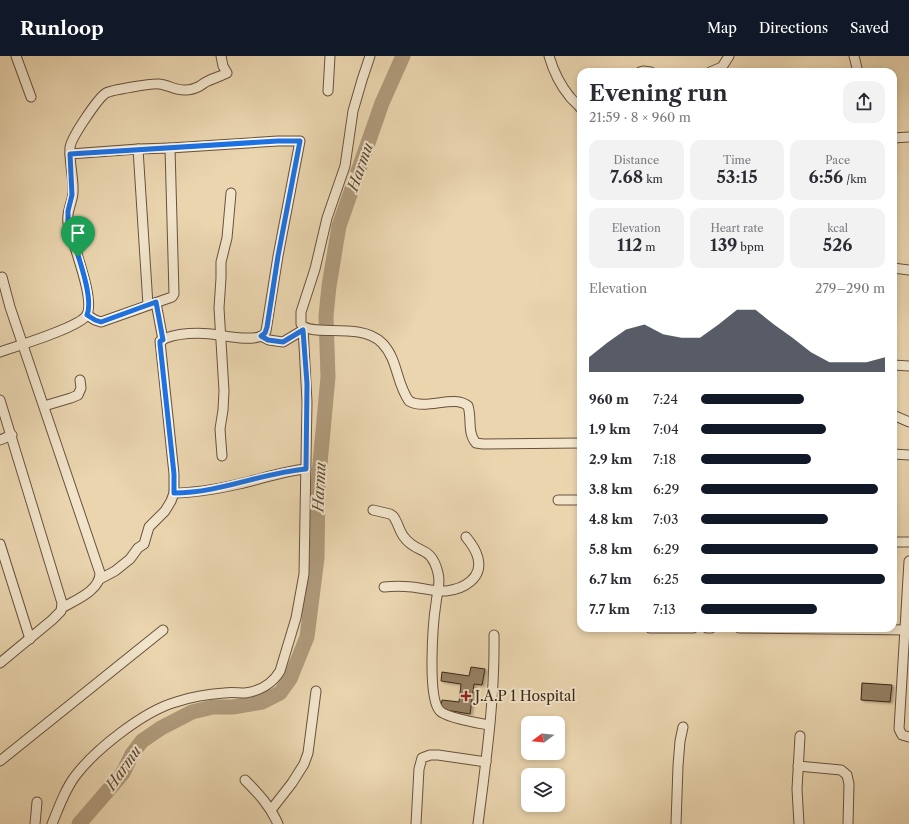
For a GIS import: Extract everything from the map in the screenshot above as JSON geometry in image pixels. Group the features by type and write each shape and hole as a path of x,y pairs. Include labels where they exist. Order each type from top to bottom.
{"street":[{"path":"16,56 31,97"},
{"path":"0,352 68,328 83,320 89,311 88,294 68,222 68,211 72,195 70,144 94,107 106,93 155,84 180,90 194,88 227,73 221,56"},
{"path":"328,91 330,56"},
{"path":"52,824 68,788 85,764 110,742 146,716 175,702 216,694 246,693 258,690 276,679 280,671 292,635 304,574 307,384 303,329 301,324 302,312 314,274 327,218 345,166 353,111 370,56"},
{"path":"549,56 554,70 563,87 577,104"},
{"path":"720,68 730,56"},
{"path":"854,56 857,68"},
{"path":"897,138 909,137"},
{"path":"70,154 278,141 300,141 278,256 267,327 265,333 261,336"},
{"path":"87,315 101,322 172,297 174,294 170,148"},
{"path":"138,149 152,304 163,340"},
{"path":"222,456 220,428 224,410 224,391 219,335 219,308 222,278 221,262 228,234 231,193"},
{"path":"897,268 909,270"},
{"path":"2,277 6,294 95,557 100,573 100,579"},
{"path":"0,663 52,620 62,608 93,588 100,579 115,571 130,559 138,548 144,544 148,528 168,507 174,493 174,468 160,341 186,334 243,337 261,336 268,340 283,342 303,329 345,330 374,336 382,343 393,359 402,388 409,401 419,405 461,402 468,406 471,435 476,443 577,443"},
{"path":"897,365 909,366"},
{"path":"44,406 78,395 80,392 80,380"},
{"path":"0,400 58,585 62,599 62,608"},
{"path":"897,417 909,422"},
{"path":"0,440 12,435"},
{"path":"897,454 909,455"},
{"path":"174,493 189,493 239,484 281,473 306,469"},
{"path":"558,500 577,500"},
{"path":"373,510 393,516 401,532 411,545 428,553 436,565 440,580 434,616 432,675 432,690 436,707 445,715 489,725"},
{"path":"384,587 410,587 438,591 452,590 471,582 477,575 479,563 476,551 466,537"},
{"path":"897,542 909,542"},
{"path":"0,544 30,639"},
{"path":"909,561 907,630 899,729 902,735 909,737"},
{"path":"0,761 163,630"},
{"path":"897,630 907,630"},
{"path":"478,824 486,762 494,672 494,636"},
{"path":"271,810 292,783 308,753 316,691"},
{"path":"676,824 678,766 683,727"},
{"path":"799,824 797,789 800,736"},
{"path":"416,824 419,769 422,758 426,756 438,755 486,762"},
{"path":"798,766 840,770 847,775 849,784 848,824"},
{"path":"245,780 262,797 278,824"},
{"path":"34,824 38,802"}],"building":[{"path":"471,667 485,669 482,685 474,684 470,714 440,709 442,700 459,702 461,684 441,681 442,672 469,676"},
{"path":"862,683 892,685 890,702 861,700"}],"waterway":[{"name":"Harmu","path":"79,824 123,773 132,754 142,741 161,728 192,712 213,707 233,707 262,702 280,693 290,679 307,637 317,558 318,485 328,377 326,316 329,286 339,226 382,103 403,56"}],"place":[{"name":"J.A.P 1 Hospital","path":"466,696"}],"route":[{"path":"278,141 300,141 282,233 267,327 265,333 261,336 268,340 283,342 303,330 307,384 306,469 294,470 239,484 206,490 189,493 174,493 174,474 169,420 160,344 160,341 163,340 156,302 101,322 95,320 87,315 89,311 88,294 78,257 70,233 67,216 73,188 70,154 278,141"}]}
